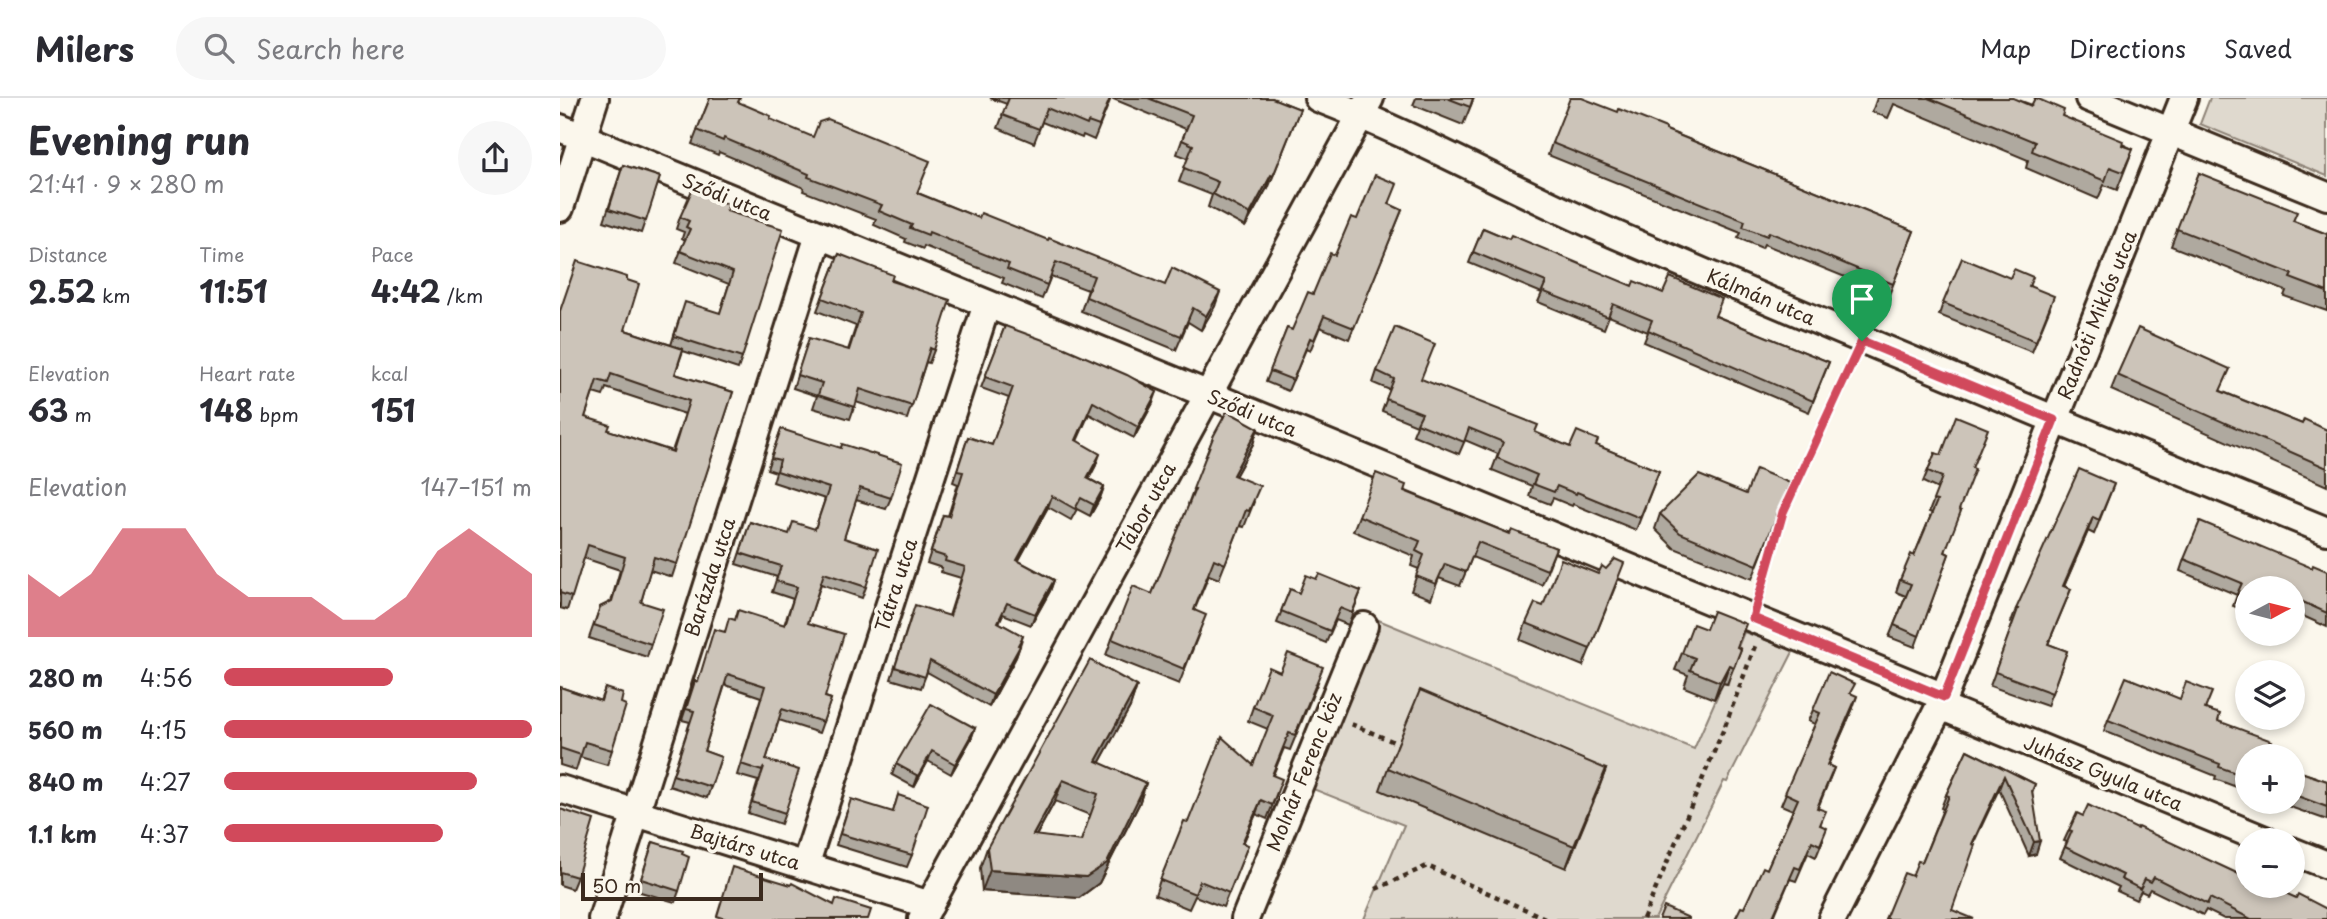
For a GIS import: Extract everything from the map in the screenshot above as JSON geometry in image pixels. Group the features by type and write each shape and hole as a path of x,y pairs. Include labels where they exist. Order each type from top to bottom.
{"street":[{"path":"560,208 571,133 595,98"},
{"name":"Kálmán utca","path":"1318,98 1365,106 1605,230 1862,341 2327,531"},
{"path":"2089,98 2327,196"},
{"name":"Radnóti Miklós utca","path":"1832,919 1942,701 2184,98"},
{"name":"Tábor utca","path":"926,912 1365,106"},
{"name":"Sződi utca","path":"571,133 1753,618 1942,701"},
{"name":"Barázda utca","path":"602,919 819,235"},
{"name":"Tátra utca","path":"805,866 987,304"},
{"name":"Molnár Ferenc köz","path":"1245,919 1363,626"},
{"name":"Juhász Gyula utca","path":"1942,701 2238,828"},
{"name":"Bajtárs utca","path":"560,789 805,866 926,912"},
{"path":"2305,856 2327,865"}],"path":[{"path":"1643,919 1755,648 1753,618 1783,512 1862,341"},
{"path":"1327,715 1399,744"},
{"path":"1376,889 1427,866 1547,919"}],"shaded area":[{"path":"2210,98 2327,98 2327,176 2200,124"},
{"path":"1376,619 1694,749 1723,683 1728,684 1731,664 1744,632 1794,650 1655,919 1364,919 1404,825 1308,787"}],"building":[{"path":"710,98 740,98 738,102 813,137 819,122 828,119 930,161 917,193 979,218 981,213 1048,240 1049,238 1165,285 1172,268 1220,292 1206,316 1193,308 1181,336 1086,297 1094,276 1056,262 1047,285 1007,269 1009,264 929,232 928,235 910,228 912,225 879,211 882,205 808,177 809,174 724,138 723,141 697,130"},
{"path":"1009,98 1110,98 1099,126 1088,122 1087,125 1047,108 1039,129 1002,115"},
{"path":"1148,98 1272,98 1300,109 1273,176 1271,175 1250,214 1213,194 1218,182 1184,168 1193,145 1182,140 1192,115"},
{"path":"1447,98 1473,98 1470,107"},
{"path":"1570,98 1582,98 1618,112 1619,109 1914,231 1893,284 1769,232 1767,236 1743,227 1745,221 1552,143"},
{"path":"1928,98 2013,98 2031,106 2036,98 2064,110 2062,116 2123,141 2122,145 2133,149 2123,172 2110,167 2105,181 2032,151 2035,142"},
{"path":"623,165 660,177 646,221 609,209"},
{"path":"2199,173 2297,212 2293,221 2327,234 2327,292 2290,278 2292,274 2177,229"},
{"path":"1375,175 1397,184 1389,204 1402,210 1354,328 1324,316 1314,340 1310,338 1293,380 1270,371 1287,328 1292,330 1308,292 1313,294 1330,253 1335,255 1351,217 1357,219"},
{"path":"692,190 729,205 726,211 783,229 742,358 674,336 685,302 720,313 733,272 680,251 690,229 686,227 689,221 680,217"},
{"path":"1483,228 1509,239 1511,235 1632,286 1634,281 1663,293 1670,277 1722,299 1715,316 1829,362 1813,401 1648,330 1652,320 1613,304 1608,317 1542,291 1546,282 1473,252"},
{"path":"839,254 893,275 891,281 950,300 934,350 930,348 912,406 860,389 855,407 818,395 822,383 797,375 809,338 849,350 861,313 822,298"},
{"path":"1962,258 2010,278 2014,269 2033,277 2029,286 2054,296 2036,341 1943,303"},
{"path":"577,261 627,277 627,280 639,284 625,330 683,349 675,374 733,392 677,564 654,557 641,602 663,609 651,644 594,625 600,607 612,601 625,557 588,545 572,597 560,593 560,311","holes":["611,374 689,401 673,452 608,430 610,425 585,417 597,380 608,383"]},
{"path":"1005,326 1065,348 1127,375 1157,392 1138,427 1093,402 1076,440 1100,454 1087,478 1104,487 1094,505 1081,498 1075,509 1052,496 1017,560 1054,580 1035,614 1007,603 998,622 1023,636 993,695 930,661 925,677 895,667 915,605 950,616 965,567 945,561 946,557 931,552 943,515 949,516 963,472 957,471 968,437 992,445 1013,387 985,377"},
{"path":"1395,327 1435,344 1421,379 1538,425 1535,432 1570,447 1577,431 1598,440 1596,445 1659,471 1640,518 1577,492 1576,494 1557,486 1554,492 1533,484 1537,475 1497,458 1503,442 1469,428 1464,442 1417,423 1422,413 1386,399 1394,379 1377,371"},
{"path":"2138,328 2230,369 2220,391 2302,424 2304,419 2327,430 2327,468 2117,375"},
{"path":"1227,411 1258,428 1233,475 1260,486 1249,511 1246,510 1225,564 1214,559 1194,610 1206,615 1184,669 1112,639 1133,586 1152,594 1214,435"},
{"path":"1956,416 1988,429 1972,468 1975,469 1945,552 1949,554 1919,636 1894,625 1911,584 1900,580 1911,554 1914,556 1937,501 1933,500 1942,477 1928,471 1935,453 1941,455"},
{"path":"781,429 902,463 891,498 860,488 844,538 878,549 866,587 824,573 808,623 844,634 825,697 831,699 823,722 782,709 766,760 799,770 785,813 752,802 764,767 762,771 741,764 765,686 728,674 704,751 721,757 711,787 673,775 694,711 686,709 695,681 698,682 714,629 725,632 729,618 735,620 738,610 785,625 797,587 776,581 781,566 740,553 750,522 789,534 793,522 815,529 829,488 777,471 780,460 771,458"},
{"path":"1756,469 1790,483 1757,565 1680,533 1660,514 1699,475 1746,494"},
{"path":"2079,469 2114,484 2099,520 2093,517 2063,586 2071,589 2048,644 2067,651 2052,693 1995,672 2016,609"},
{"path":"1376,473 1406,485 1404,491 1510,534 1512,530 1556,548 1547,570 1478,542 1466,572 1445,564 1436,584 1416,576 1424,555 1416,551 1420,541 1359,516"},
{"path":"2200,521 2312,568 2313,565 2327,571 2327,613 2305,603 2305,576 2235,576 2235,580 2184,559"},
{"path":"1561,559 1598,574 1602,566 1606,569 1615,559 1624,563 1590,649 1526,623 1535,603 1543,606"},
{"path":"1319,574 1361,591 1352,613 1340,608 1330,631 1281,611 1290,589 1299,593 1306,575 1316,579"},
{"path":"1713,611 1746,624 1737,647 1741,649 1734,667 1729,665 1720,682 1690,670 1695,658 1682,653 1693,624 1706,629"},
{"path":"1288,653 1323,667 1295,735 1289,733 1272,775 1282,779 1272,805 1261,800 1242,843 1248,845 1229,893 1200,881 1195,894 1160,880 1184,821 1188,822 1222,737 1253,765 1273,715 1253,707 1269,667 1280,672"},
{"path":"1090,660 1137,686 1096,761 1146,783 1107,863 1086,877 990,870 987,848","holes":["1063,780 1098,794 1081,841 1033,835"]},
{"path":"1829,672 1855,684 1850,693 1857,696 1827,765 1834,768 1817,808 1826,811 1820,825 1827,828 1820,845 1812,841 1800,869 1795,867 1772,919 1735,919 1741,907 1744,908 1763,867 1767,869 1798,799 1785,793 1820,713 1813,710"},
{"path":"2126,677 2180,699 2186,682 2212,692 2205,709 2220,714 2218,721 2235,727 2235,730 2272,741 2271,744 2235,744 2235,773 2219,767 2220,764 2108,720"},
{"path":"560,687 601,701 605,688 623,694 621,703 626,705 612,750 585,742 581,755 560,748"},
{"path":"1420,690 1606,769 1574,846 1388,768"},
{"path":"931,704 975,728 955,764 932,751 918,776 896,764"},
{"path":"1967,750 2035,784 2032,791 2040,841 2034,842 2004,776 1972,844 1975,845 1952,910 1974,919 1885,919 1904,873 1912,876 1918,861 1922,862 1949,796 1946,795"},
{"path":"2305,773 2327,781 2327,807 2305,799"},
{"path":"898,795 928,805 912,855 840,834 851,799 893,812"},
{"path":"2088,805 2235,872 2235,898 2305,898 2327,909 2327,919 2251,919 2210,898 2207,904 2154,877 2151,882 2145,879 2140,889 2121,879 2123,875 2065,847 2077,813 2083,816"},
{"path":"560,809 594,820 577,877 560,872"},
{"path":"653,842 683,851 682,854 689,857 679,891 641,879"},
{"path":"732,867 791,885 792,883 834,905 836,899 871,910 868,919 726,919 717,916"},
{"path":"1664,907 1689,918 1689,919 1659,919"}],"route":[{"path":"1862,341 2054,420 1944,697 1753,618 1783,512 1862,341"}]}
